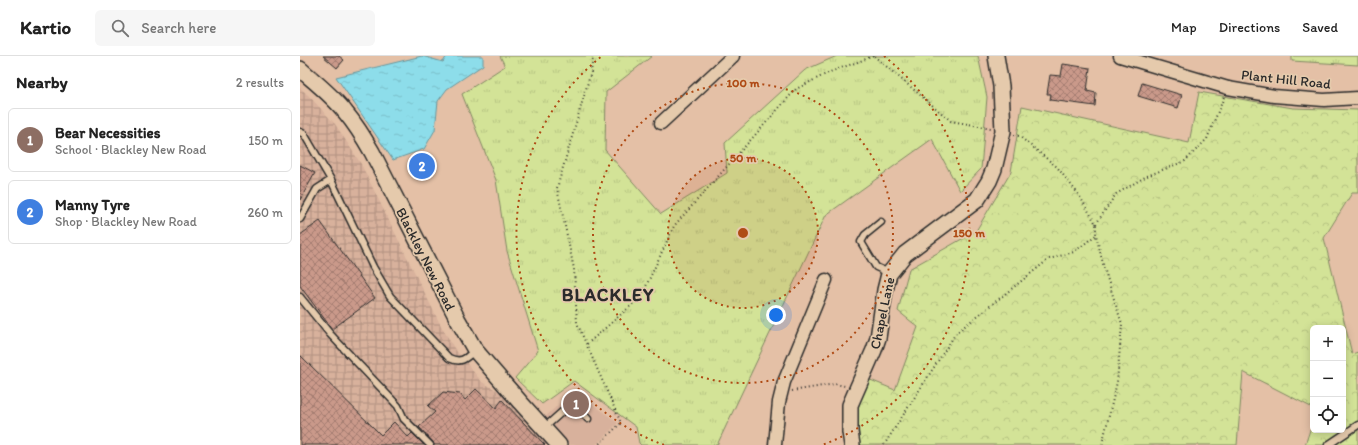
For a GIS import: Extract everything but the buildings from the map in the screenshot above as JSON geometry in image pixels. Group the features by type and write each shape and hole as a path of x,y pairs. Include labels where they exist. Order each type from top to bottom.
{"street":[{"path":"661,124 733,56"},
{"name":"Chapel Lane","path":"852,445 850,432 850,405 869,363 878,338 885,290 889,274 905,254 976,200 990,181 1004,131 1001,86 996,56"},
{"name":"Plant Hill Road","path":"1125,57 1228,88 1274,96 1324,100 1358,98"},
{"name":"Blackley New Road","path":"300,69 329,95 359,130 372,152 458,320 475,350 559,445"},
{"path":"775,445 779,402 784,382 826,280"}],"lane":[{"path":"300,132 304,134 331,180 373,267 390,296 449,358 459,361 463,360 475,350"},
{"path":"300,219 317,189 331,180"},
{"path":"881,222 864,235 861,242 876,267 889,274"},
{"path":"300,297 330,334 398,406 404,419 430,445"},
{"path":"544,428 573,402 588,419"},
{"path":"1328,445 1358,425"}],"path":[{"path":"593,56 589,79 558,188 574,269 577,323 621,423 598,445"},
{"path":"587,344 641,297 674,226 796,89 830,72 874,56 951,121 983,126 1019,136 1057,167 1079,195 1096,224 1096,235 1104,268 1122,324 1116,382 1102,445"},
{"path":"1096,224 1116,194 1147,176 1185,161 1207,139 1228,88"},
{"path":"884,445 956,333 1049,259 1074,252 1096,235"},
{"path":"779,402 791,391 835,384 856,390"}],"shaded area":[{"path":"300,88 335,124 361,164 440,324 454,348 482,382 505,395 549,445 300,445"},
{"path":"574,390 618,423 596,445 570,445 544,418"}],"green space":[{"path":"500,56 652,56 606,92 605,150 661,214 727,173 725,143 805,70 837,56 978,56 987,97 981,169 960,191 932,139 826,215 717,445 641,445 639,443 636,427 574,381 542,404 515,378 538,351 507,251 496,180 462,94 505,66"},
{"path":"1292,56 1358,56 1358,65 1292,61"},
{"path":"1199,92 1293,108 1358,110 1358,193 1352,193 1324,238 1345,325 1310,325 1310,406 1243,372 1237,445 860,445 857,411 868,379 895,390 918,327 898,311 909,269 976,231 1011,172 1022,106 1189,143"},
{"path":"1346,329 1352,354 1358,352 1358,445 1305,445 1310,430 1310,433 1346,433"}],"water":[{"path":"422,56 443,62 447,56 483,56 483,65 447,89 438,101 435,130 424,149 393,160 336,77"}],"place":[{"name":"Manny Tyre","path":"422,166"},
{"name":"Bear Necessities","path":"576,404"}],"district":[{"name":"BLACKLEY","path":"608,295"}]}
